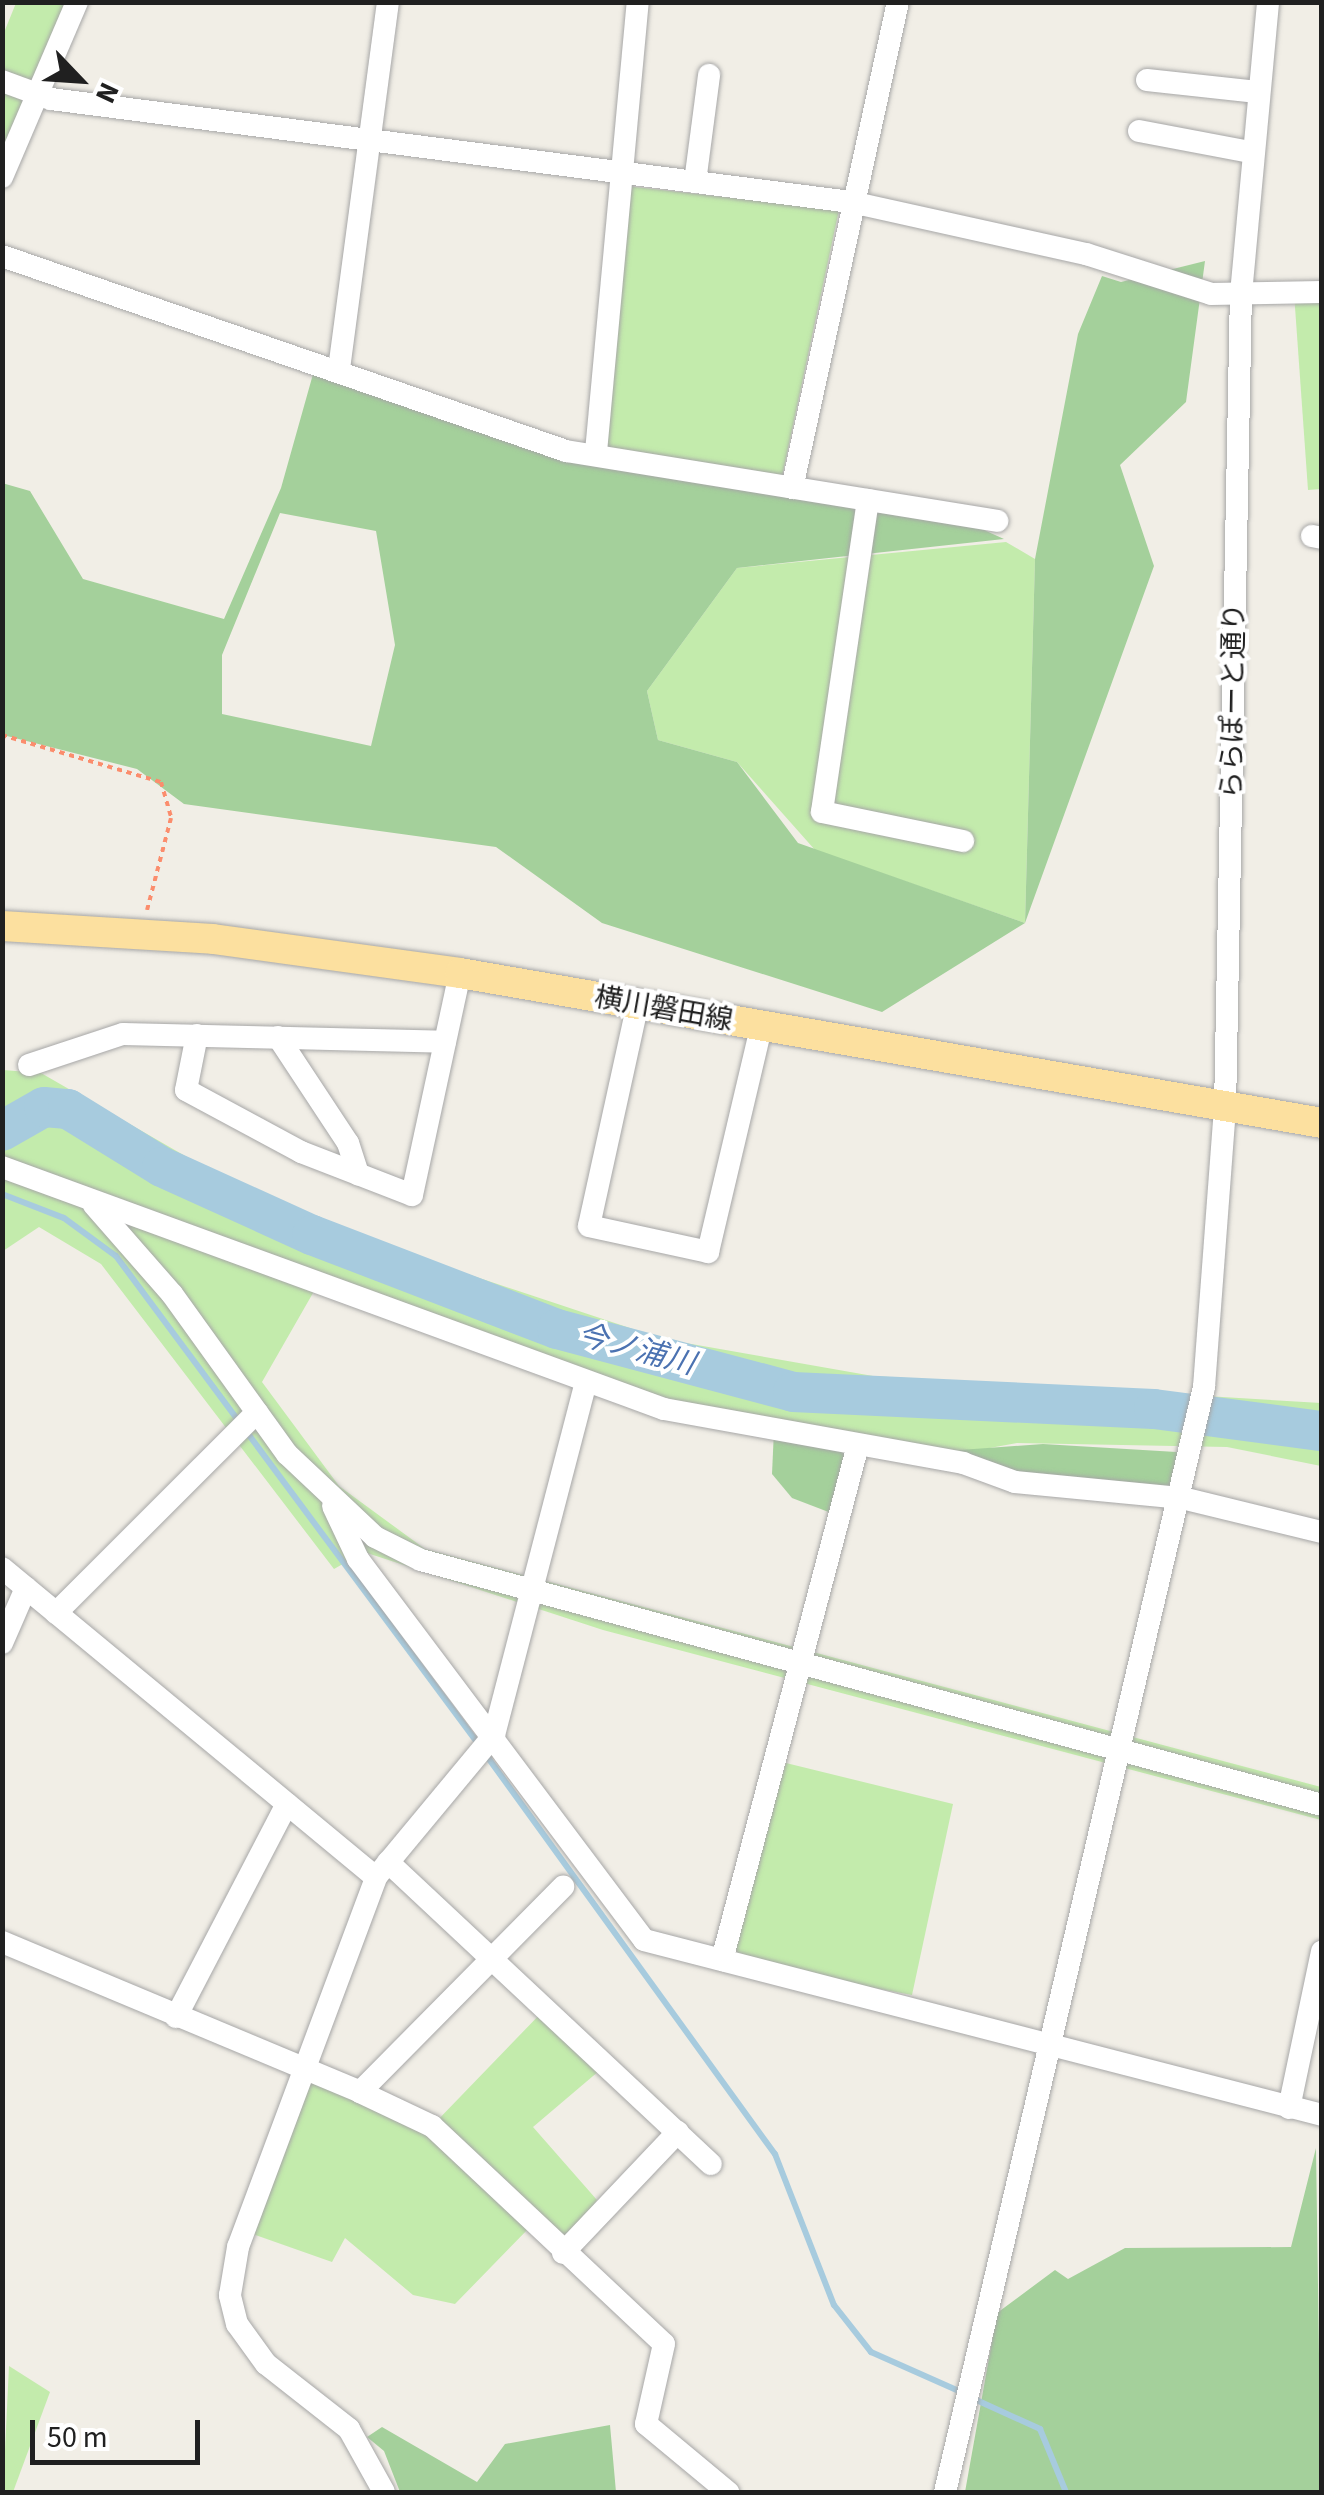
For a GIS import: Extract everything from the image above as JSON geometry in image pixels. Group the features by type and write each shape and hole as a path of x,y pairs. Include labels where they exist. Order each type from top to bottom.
{"main road":[{"name":"横川磐田線","path":"2,926 142,932 460,973 1224,1109 1322,1123"}],"street":[{"path":"2,177 21,89 78,2"},
{"path":"339,369 388,2"},
{"path":"596,452 619,172 638,2"},
{"path":"792,488 851,202 898,2"},
{"name":"ららぽーと通り","path":"945,2492 1046,2042 1182,1498 1204,1387 1224,1109 1241,294 1250,152 1268,2"},
{"path":"695,182 710,76"},
{"path":"1147,80 1257,92"},
{"path":"21,89 368,140 851,202 1241,294 1322,292"},
{"path":"1139,131 1250,152"},
{"path":"2,256 339,369 566,452 596,452 997,521"},
{"path":"868,500 822,812 962,841"},
{"path":"197,1035 186,1090 358,1174 412,1195 460,973"},
{"path":"638,1003 589,1226 708,1252 761,1026"},
{"path":"29,1065 124,1034 445,1042"},
{"path":"278,1037 348,1143 358,1174"},
{"path":"2,1168 94,1206 585,1386 1015,1482 1182,1498 1322,1532"},
{"path":"94,1206 330,1498 358,1559 494,1735 644,1940 1322,2115"},
{"path":"384,2492 349,2429 266,2364 230,2295 238,2247 382,1870 494,1735 528,1592 585,1386"},
{"path":"56,1613 258,1412"},
{"path":"722,1960 858,1446"},
{"path":"330,1498 420,1560 1322,1806"},
{"path":"2,1568 287,1804 382,1870 490,1958 712,2164"},
{"path":"2,1643 26,1588"},
{"path":"176,2016 287,1804"},
{"path":"360,2092 563,1887"},
{"path":"2,1942 432,2126 562,2253 664,2344 646,2424 728,2492"},
{"path":"1290,2108 1322,1952"},
{"path":"562,2253 678,2132"}],"path":[{"path":"2,735 161,782 171,818 142,932"}],"green space":[{"path":"16,3 81,3 3,181 3,35"},
{"path":"626,186 839,210 780,486 596,452"},
{"path":"1205,261 1186,402 1120,465 1154,566 1025,923 1035,559 1078,334 1102,276 1121,282"},
{"path":"1294,293 1321,294 1321,489 1308,490"},
{"path":"315,367 514,433 944,512 1004,539 737,568 647,691 658,740 737,762 798,843 1025,923 882,1012 602,923 496,847 184,804 137,769 3,735 2,483 30,491 83,579 224,619 281,488","holes":["280,513 376,531 395,645 371,746 222,714 222,655"]},
{"path":"1006,542 1035,559 1025,923 815,850 737,762 658,740 647,691 737,568"},
{"path":"3,1070 41,1073 284,1213 663,1339 873,1376 1321,1403 1321,1466 1227,1447 1017,1443 935,1458 751,1425 317,1286 262,1382 339,1486 425,1549 1321,1787 1321,1820 603,1630 364,1552 334,1569 101,1264 39,1227 3,1251"},
{"path":"774,1430 858,1445 839,1516 792,1498 772,1474"},
{"path":"1043,1444 1193,1453 1182,1498 963,1463 960,1450"},
{"path":"786,1763 953,1804 912,1995 722,1960"},
{"path":"545,2009 606,2065 533,2127 597,2200 563,2253 532,2225 455,2304 413,2295 345,2238 332,2262 250,2233 303,2071 432,2126"},
{"path":"1316,2148 1321,2492 965,2492 997,2313 1055,2270 1068,2279 1125,2248 1291,2247"},
{"path":"9,2366 50,2392 13,2492 3,2492"},
{"path":"610,2425 616,2492 400,2492 384,2451 367,2437 382,2427 477,2482 505,2444"}],"waterway":[{"name":"今ノ浦川","path":"2,1131 44,1107 68,1109 162,1167 312,1235 557,1329 793,1392 1154,1409 1322,1431"},
{"path":"2,1194 64,1218 116,1256 479,1745"},
{"path":"486,1755 775,2154 834,2305 871,2352 961,2392"},
{"path":"972,2398 1040,2429 1066,2492"}]}
